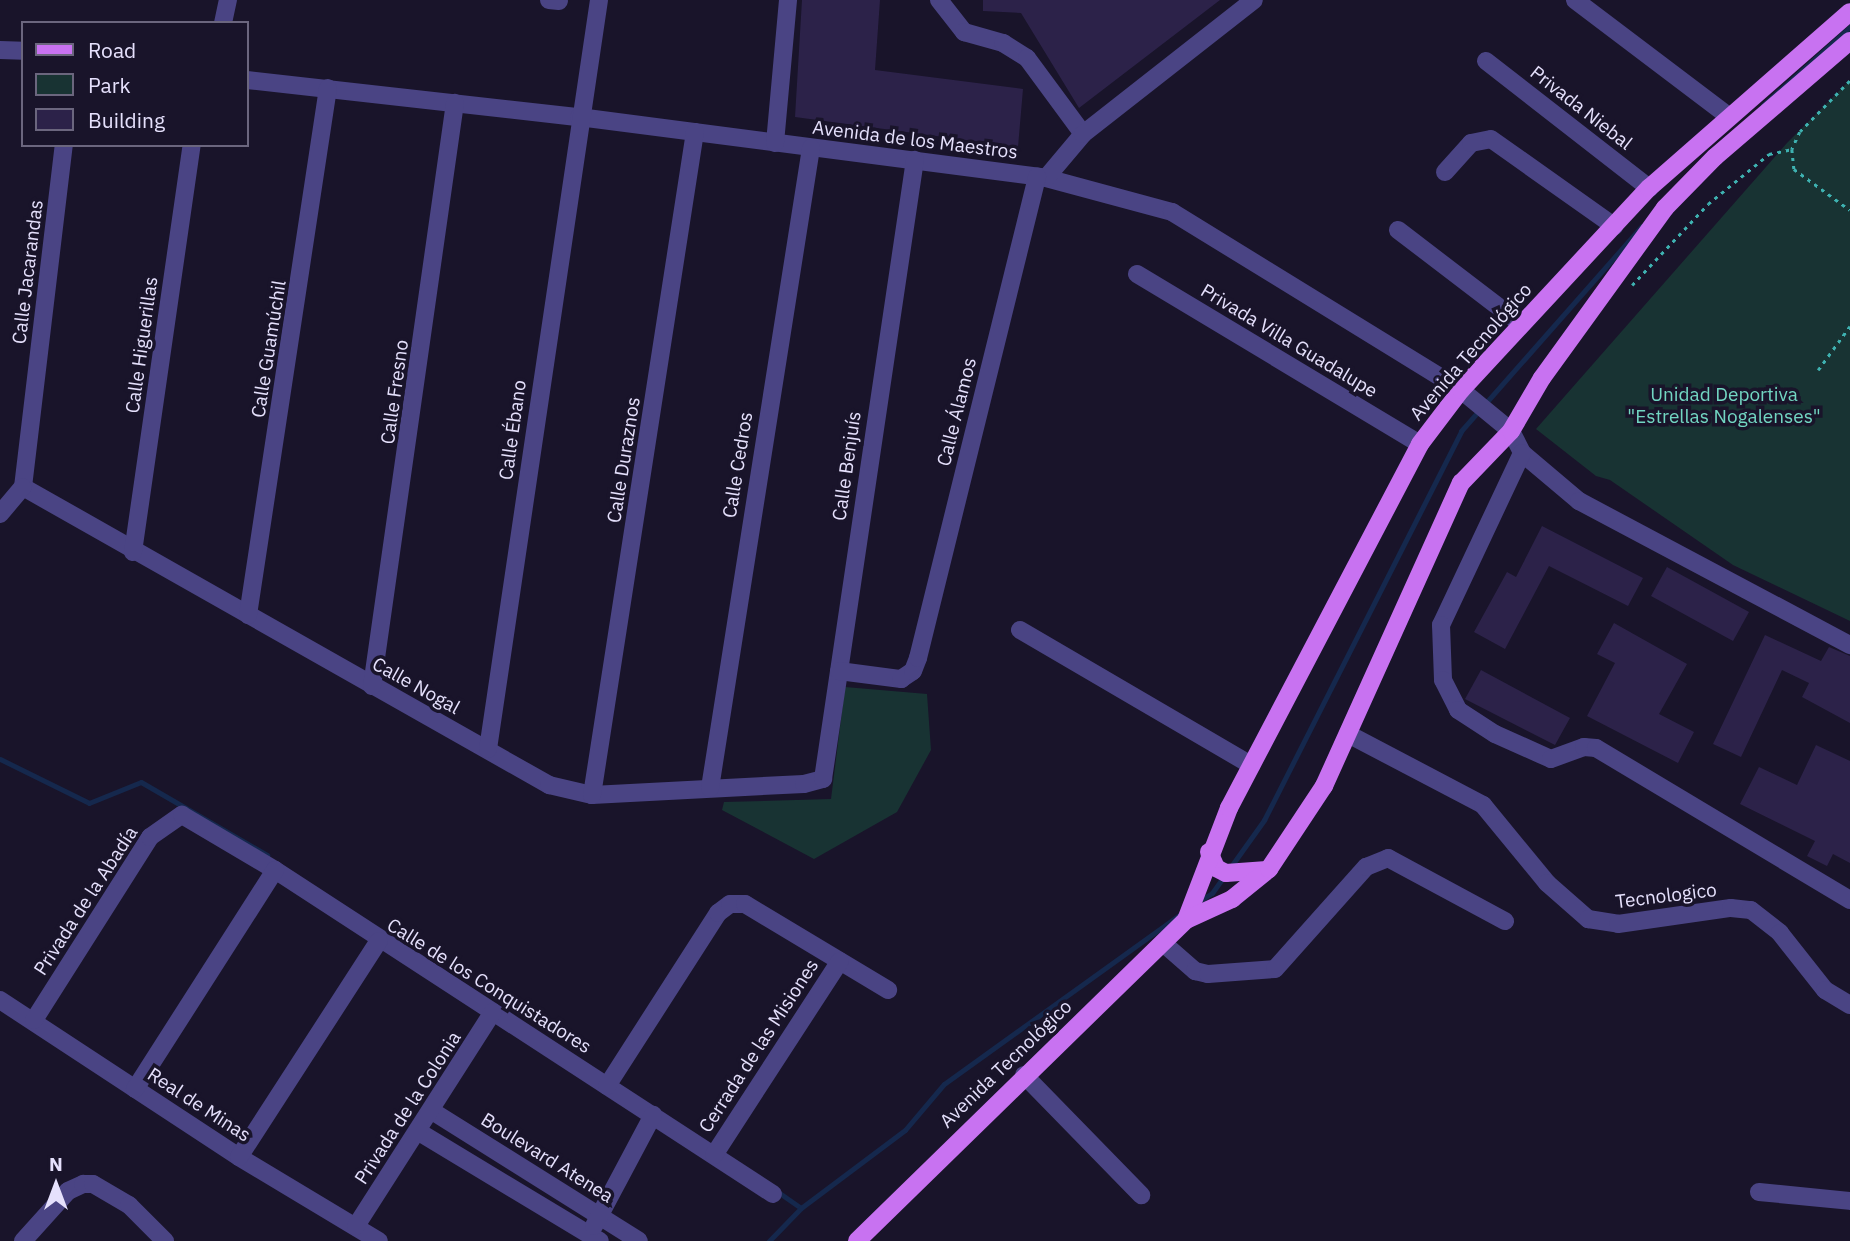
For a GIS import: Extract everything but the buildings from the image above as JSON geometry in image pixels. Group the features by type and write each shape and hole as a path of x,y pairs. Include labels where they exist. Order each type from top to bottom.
{"main road":[{"name":"Avenida Tecnológico","path":"1186,920 1209,852 1251,765 1420,444 1521,324 1649,188 1727,115 1850,12"},
{"name":"Avenida Tecnológico","path":"858,1241 1024,1075 1186,920 1232,899 1269,869 1324,786 1461,483 1507,426 1665,208 1715,157 1850,41"},
{"path":"1209,852 1216,868 1226,873 1250,875 1269,869"}],"street":[{"path":"224,21 229,0"},
{"name":"Calle Ébano","path":"488,749 579,117 599,0"},
{"path":"775,142 788,0"},
{"path":"939,0 964,32 1003,43 1027,58 1083,134"},
{"path":"1042,177 1083,134 1254,0"},
{"path":"1575,0 1727,115"},
{"path":"0,50 21,51"},
{"name":"Privada Niebal","path":"1486,61 1649,188"},
{"name":"Avenida de los Maestros","path":"248,80 579,117 1042,177 1172,212 1464,392 1507,426"},
{"name":"Calle Guamúchil","path":"248,615 328,88"},
{"name":"Calle Fresno","path":"372,686 455,103"},
{"name":"Calle Duraznos","path":"592,794 695,132"},
{"path":"1444,172 1471,142 1491,139 1614,226"},
{"name":"Calle Jacarandas","path":"23,487 64,147"},
{"name":"Calle Higuerillas","path":"133,552 192,147"},
{"name":"Calle Cedros","path":"710,788 811,148"},
{"name":"Calle Benjuís","path":"822,779 915,160"},
{"name":"Calle Álamos","path":"839,671 901,679 913,671 1042,177"},
{"path":"1398,230 1521,324"},
{"name":"Privada Villa Guadalupe","path":"1137,274 1420,444"},
{"path":"1507,426 1522,453 1579,501 1850,645"},
{"path":"1522,453 1441,625 1443,680 1458,709 1495,734 1551,759 1584,747 1596,748 1850,900"},
{"path":"0,514 23,487"},
{"name":"Calle Nogal","path":"23,487 133,552 549,785 592,794 804,784 822,779"},
{"path":"1020,631 1251,765"},
{"name":"Tecnologico","path":"1348,734 1483,805 1547,883 1588,919 1618,924 1731,908 1751,910 1780,933 1825,990 1850,1005"},
{"name":"Calle de los Conquistadores","path":"182,816 275,870 379,941 494,1012 773,1194"},
{"name":"Privada de la Abadía","path":"34,1020 150,837 182,816"},
{"path":"1163,943 1195,971 1208,974 1275,969 1366,867 1388,858 1505,921"},
{"path":"135,1089 275,870"},
{"name":"Cerrada de las Misiones","path":"607,1086 723,908 745,904 888,990"},
{"path":"239,1157 379,941"},
{"name":"Cerrada de las Misiones","path":"714,1154 839,961"},
{"name":"Real de Minas","path":"0,1000 239,1157 379,1241"},
{"name":"Privada de la Colonia","path":"356,1226 494,1012"},
{"path":"1024,1075 1141,1195"},
{"name":"Boulevard Atenea","path":"432,1111 639,1241"},
{"path":"419,1132 591,1239 599,1216 653,1115"},
{"path":"23,1241 68,1191 83,1184 93,1184 129,1205 164,1241"},
{"path":"1759,1192 1850,1201"}],"path":[{"path":"1850,81 1800,132 1792,149 1794,169 1850,210"},
{"path":"1628,290 1708,204 1769,154 1792,149"},
{"path":"1818,370 1850,326"}],"green space":[{"name":"Unidad Deportiva \"Estrellas Nogalenses\"","path":"1850,80 1850,621 1733,565 1610,480 1596,476 1536,429 1787,143"},
{"path":"845,687 927,694 931,750 897,812 814,859 722,810 724,802 831,799"}],"waterway":[{"path":"1763,105 1850,27"},
{"path":"1198,902 1212,893 1264,820 1461,431 1642,226"},
{"path":"0,759 89,803 141,782 267,855"},
{"path":"769,1241 801,1208 905,1130 944,1084 1182,913"},
{"path":"778,1192 801,1208"}]}
